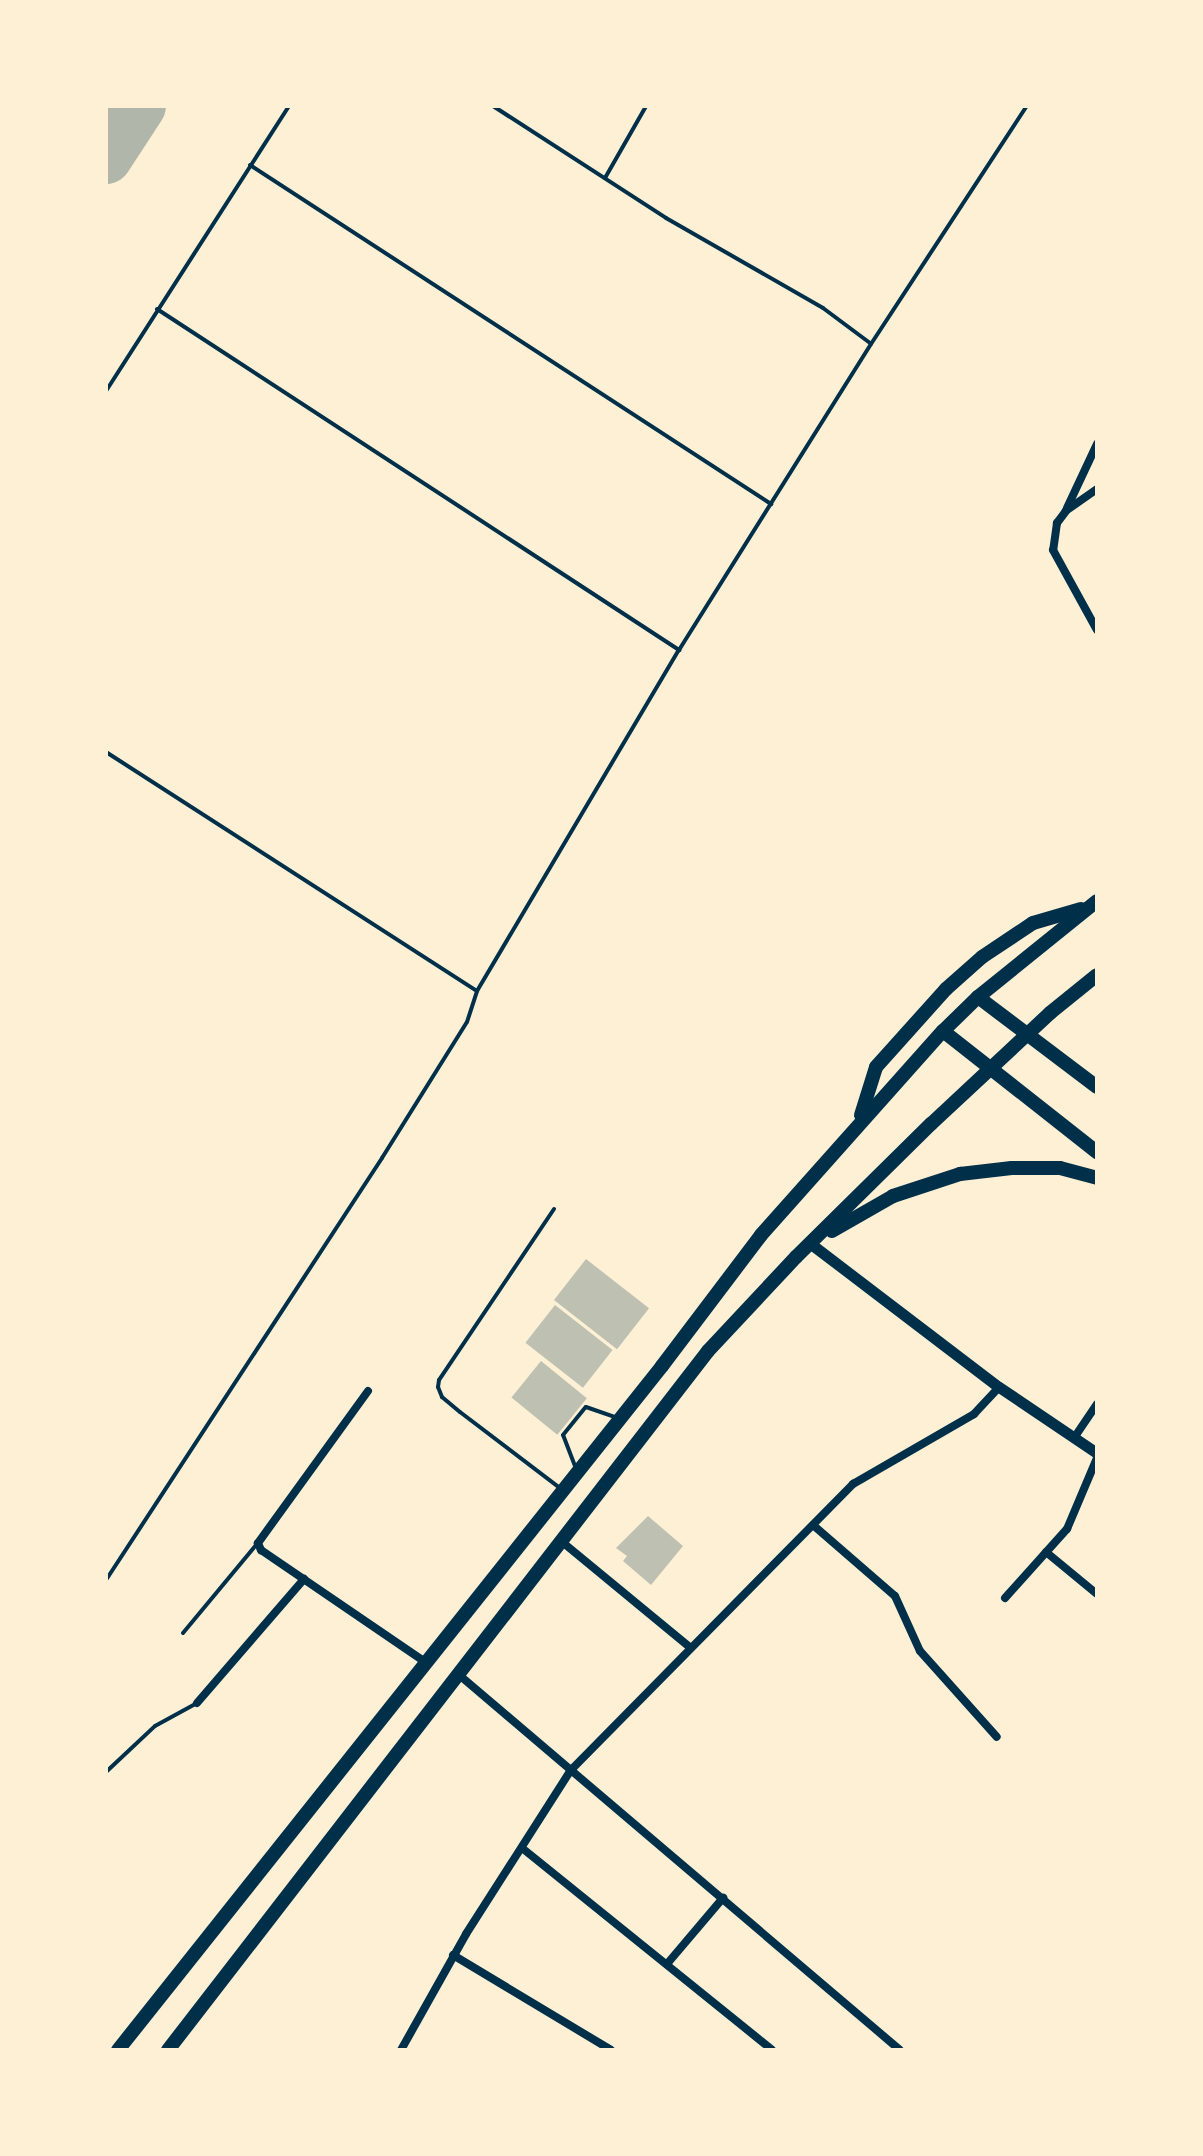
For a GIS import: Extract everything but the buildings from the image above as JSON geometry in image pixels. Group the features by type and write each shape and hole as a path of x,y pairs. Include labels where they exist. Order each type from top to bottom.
{"main road":[{"path":"118,2050 620,1419 761,1235 943,1031 978,997 1093,904"},
{"path":"858,1124 876,1067 946,989 982,957 1033,923 1093,904"},
{"path":"168,2050 708,1351 811,1244 1026,1035 1097,975"},
{"path":"978,997 1097,1087"},
{"path":"943,1031 1097,1152"},
{"path":"811,1244 893,1196 960,1174 1012,1168 1060,1168 1097,1178"}],"street":[{"path":"1097,444 1066,511 1057,523 1053,550 1097,630"},
{"path":"1066,511 1097,489"},
{"path":"811,1244 999,1387 1097,1456 1075,1516 1005,1598"},
{"path":"401,2050 453,1955 571,1770 853,1484 974,1414 999,1387"},
{"path":"368,1391 258,1543 261,1550 425,1662"},
{"path":"1074,1438 1097,1404"},
{"path":"813,1525 895,1596 920,1651 997,1737"},
{"path":"561,1541 691,1648"},
{"path":"1046,1552 1097,1594"},
{"path":"197,1703 304,1579"},
{"path":"458,1674 900,2050"},
{"path":"522,1848 772,2050"},
{"path":"667,1964 723,1898"},
{"path":"453,1955 611,2050"}],"lane":[{"path":"106,391 289,106"},
{"path":"493,106 605,178 823,308 871,344"},
{"path":"605,178 646,106"},
{"path":"106,1580 382,1158 467,1022 477,991 679,650 871,344 1027,106"},
{"path":"250,165 771,504"},
{"path":"157,309 679,650"},
{"path":"106,752 477,991"},
{"path":"554,1209 439,1380 438,1387 442,1397 460,1412 562,1490"},
{"path":"577,1471 563,1435 578,1416 586,1407 620,1419"},
{"path":"183,1633 258,1543"},
{"path":"106,1772 155,1726 197,1703"}],"taxiway":[{"path":"106,158 140,106"}]}
